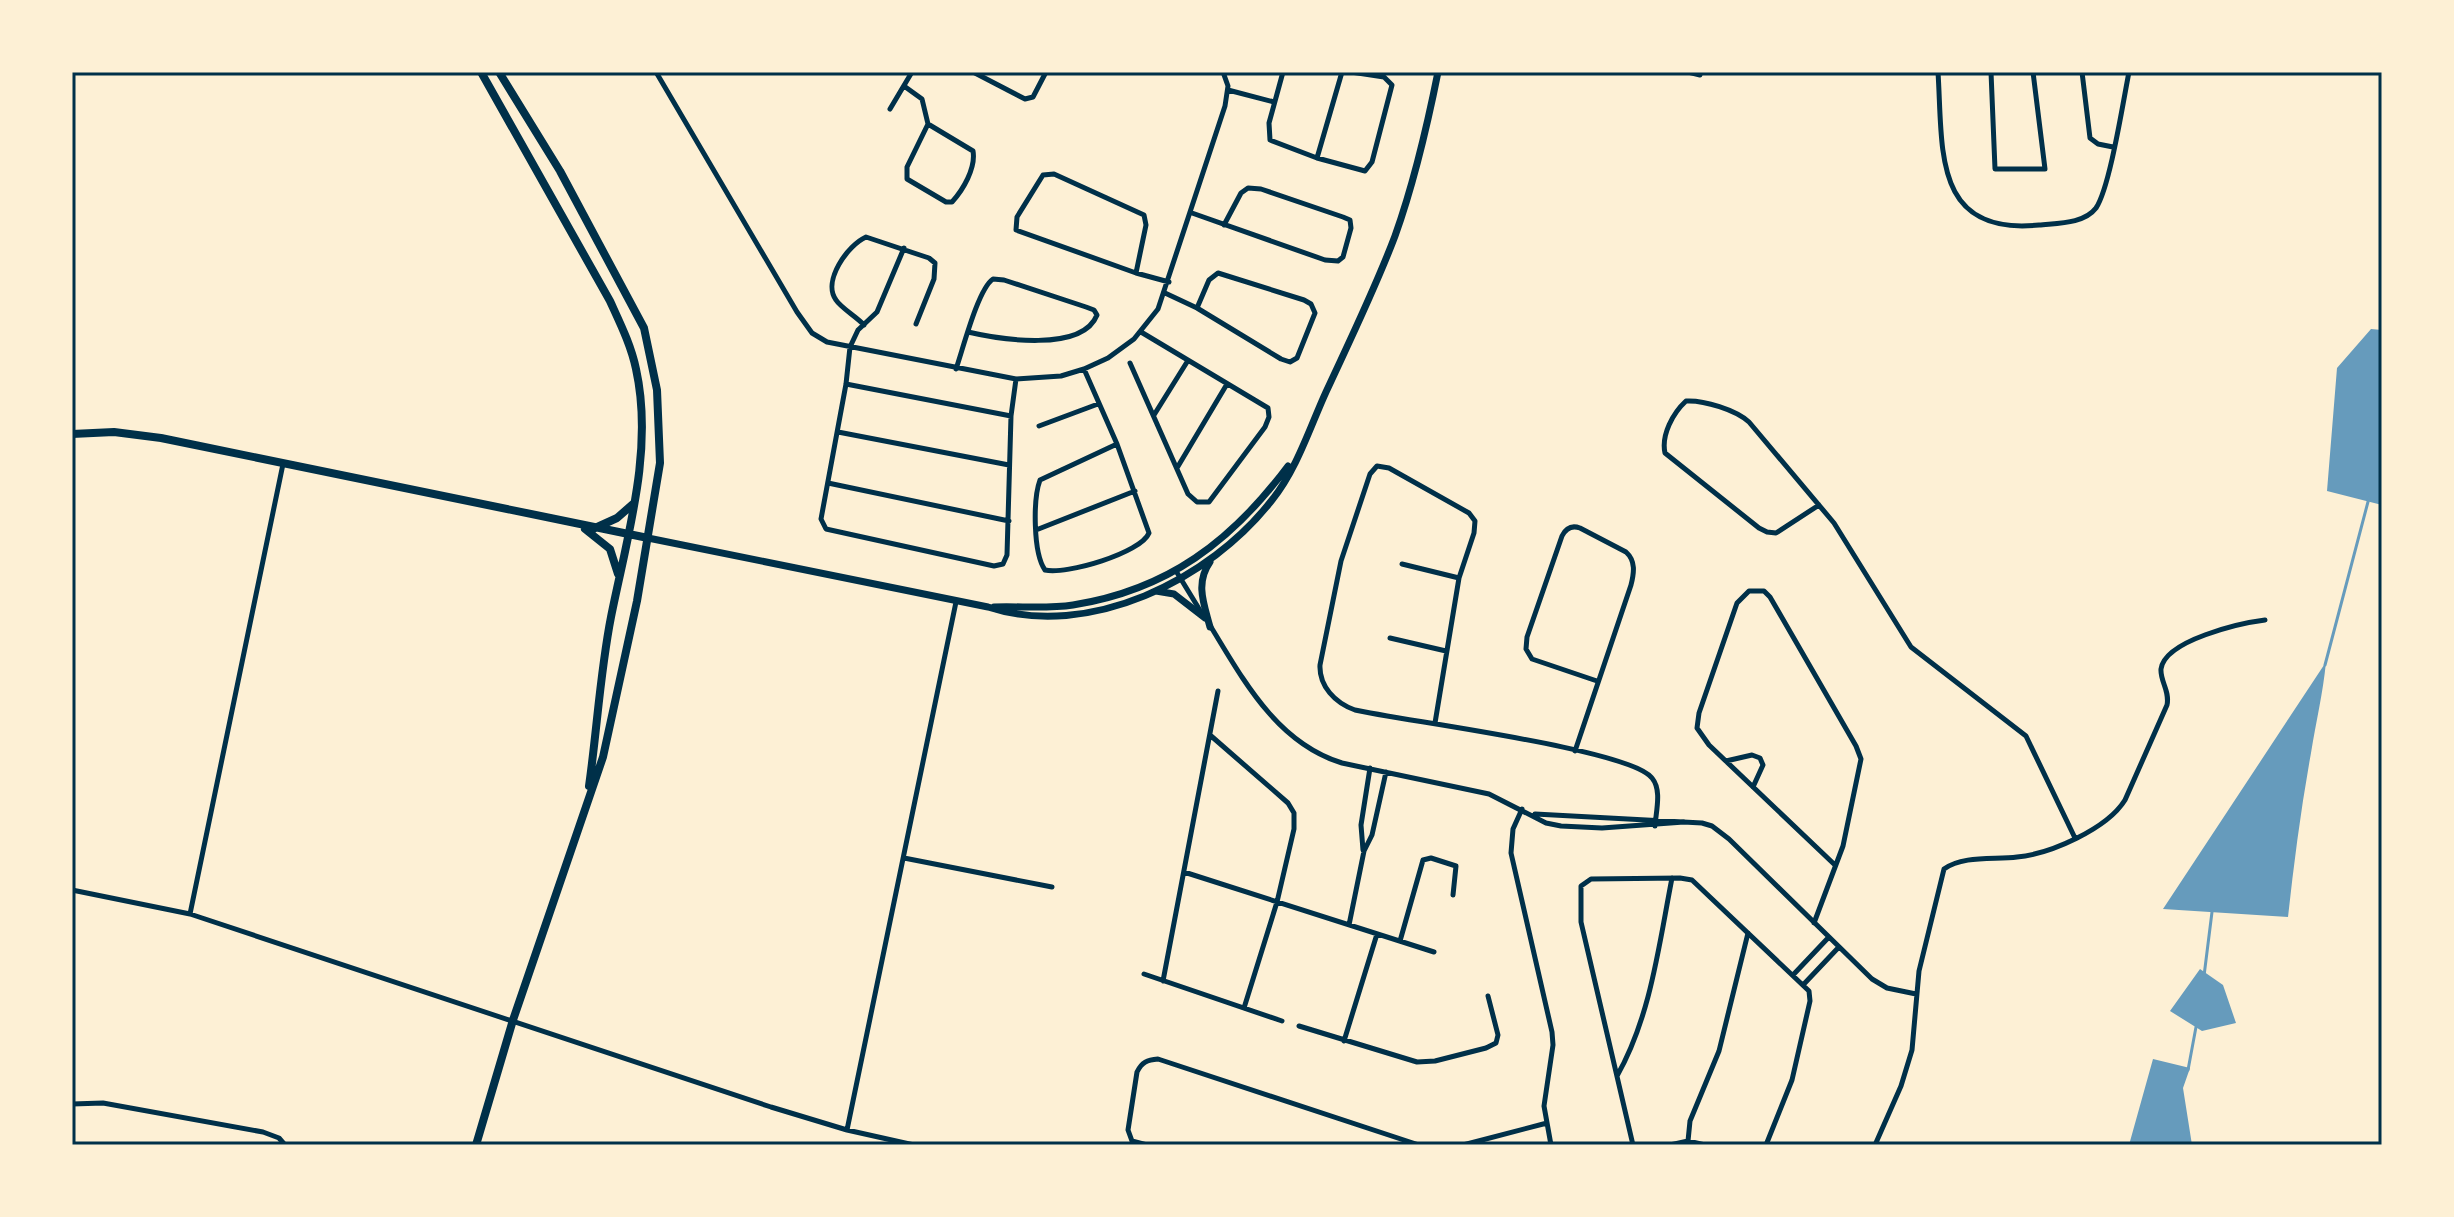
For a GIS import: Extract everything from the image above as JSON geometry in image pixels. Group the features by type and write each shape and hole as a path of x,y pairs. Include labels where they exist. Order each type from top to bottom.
{"main road":[{"path":"481,72 610,301 636,369 641,409 640,460 605,655 587,799"},
{"path":"476,1145 513,1020 603,757 615,711 660,463 653,362 644,328 560,171 499,72"},
{"path":"72,434 138,434 648,538"},
{"path":"594,528 617,518 633,504"},
{"path":"580,525 610,549 619,582"}],"street":[{"path":"656,72 805,324 820,339 1016,379 1044,379 1084,369 1124,347 1155,315 1169,282 1225,106 1228,90 1224,72"},
{"path":"890,109 912,72"},
{"path":"973,72 1025,99 1033,97 1046,72"},
{"path":"1283,72 1268,128 1270,140 1317,158 1365,171 1371,166 1391,83 1384,77 1351,72"},
{"path":"1317,158 1342,72"},
{"path":"1210,627 1201,584 1206,568 1272,500 1299,451 1394,239 1429,122 1438,72"},
{"path":"1688,72 1700,75"},
{"path":"1938,72 1944,167 1954,192 1966,208 1981,219 2019,227 2078,220 2090,214 2102,196 2129,72"},
{"path":"1991,72 1995,169 2045,169 2033,72"},
{"path":"2082,72 2090,138 2098,144 2113,147"},
{"path":"904,86 922,99 928,124 907,167 906,177 934,196 952,202 974,165 973,151 928,124"},
{"path":"1228,90 1274,102"},
{"path":"1136,273 1146,225 1144,215 1054,174 1043,175 1017,217 1016,230 1136,273 1169,282"},
{"path":"1192,213 1224,225 1335,261 1344,255 1352,223 1338,215 1257,188 1241,193 1224,225"},
{"path":"864,325 836,301 833,278 856,243 866,237 929,258 936,268 916,324"},
{"path":"904,248 876,315 858,330 850,347 821,519 826,529 1000,566 1007,555 1011,416 1016,379"},
{"path":"1165,293 1290,362 1297,358 1315,313 1311,304 1304,300 1218,273 1209,280 1197,308"},
{"path":"956,369 968,332 985,285 993,279 1086,307 1097,315 1092,324 1076,332 1042,341 1009,340 968,332"},
{"path":"1130,363 1188,494 1205,504 1215,496 1265,427 1269,414 1266,406 1141,332"},
{"path":"1154,416 1187,362"},
{"path":"1084,369 1117,444 1149,525 1148,537 1135,547 1081,568 1056,572 1045,570 1036,530 1038,487 1042,478 1117,444"},
{"path":"846,384 1011,416"},
{"path":"1177,468 1227,384"},
{"path":"1819,505 1776,533 1759,528 1665,453 1664,438 1680,407 1686,401 1696,402 1747,419 1819,505 1836,526 1911,647 2026,736 2075,838"},
{"path":"1039,426 1098,404"},
{"path":"838,432 1009,465"},
{"path":"648,538 988,607 1014,616 1056,616 1096,610 1154,591 1178,575 1234,529 1263,500 1299,451"},
{"path":"190,914 283,464"},
{"path":"1435,723 1459,578 1475,523 1472,516 1389,468 1375,467 1367,480 1341,561 1320,665 1323,685 1349,708 1621,761 1650,775 1656,785 1655,822"},
{"path":"828,483 1009,521"},
{"path":"1036,530 1135,491"},
{"path":"1575,751 1631,585 1633,562 1624,551 1573,526 1562,536 1527,637 1526,649 1532,659 1597,681"},
{"path":"988,607 1073,605 1137,589 1178,575 1214,557"},
{"path":"1402,564 1459,578"},
{"path":"1178,575 1253,696 1280,723 1323,756 1489,794 1546,823 1579,828 1655,822"},
{"path":"1814,923 1843,846 1861,770 1860,755 1773,601 1760,590 1746,592 1737,603 1697,718 1700,734 1835,865"},
{"path":"1154,591 1174,594 1205,618"},
{"path":"847,1130 956,602"},
{"path":"1875,1145 1907,1068 1914,1036 1916,994 1938,884 1945,867 2031,855 2075,838 2106,820 2125,800 2167,705 2168,693 2161,672 2166,657 2176,649 2228,626 2265,620"},
{"path":"1390,638 1446,651"},
{"path":"1163,981 1218,691"},
{"path":"1210,735 1285,799 1294,813 1294,829 1277,902 1244,1008"},
{"path":"1726,761 1752,755 1760,758 1763,765 1753,787"},
{"path":"1364,851 1361,825 1370,768"},
{"path":"1349,925 1364,851 1372,835 1386,772"},
{"path":"1522,809 1513,829 1511,853 1552,1032 1552,1054 1544,1092 1551,1145"},
{"path":"1533,814 1707,824 1722,833 1838,948 1879,984 1916,994"},
{"path":"904,858 1052,887"},
{"path":"1400,941 1423,860 1431,858 1456,866 1453,895"},
{"path":"1184,872 1434,952"},
{"path":"1617,1076 1632,1049 1642,1019 1672,878"},
{"path":"1633,1145 1581,922 1581,886 1591,879 1672,878 1695,882 1811,996 1792,1080 1766,1145"},
{"path":"72,890 190,914 847,1130 914,1145"},
{"path":"1688,1141 1690,1121 1721,1043 1748,933"},
{"path":"1344,1041 1377,934"},
{"path":"1793,975 1828,938"},
{"path":"1803,985 1838,948"},
{"path":"1144,974 1282,1021"},
{"path":"1299,1026 1417,1062 1435,1061 1496,1043 1498,1035 1488,996"},
{"path":"1147,1145 1132,1141 1128,1130 1137,1072 1141,1064 1149,1059 1158,1059 1419,1145"},
{"path":"72,1104 103,1103 263,1132 279,1138 285,1145"},
{"path":"1463,1145 1547,1123"},
{"path":"1670,1145 1688,1141 1705,1145"}],"water":[{"path":"2371,329 2382,330 2382,505 2327,491 2337,368"},
{"path":"2326,662 2288,917 2163,909"},
{"path":"2200,969 2223,985 2236,1023 2202,1031 2170,1011"},
{"path":"2153,1059 2190,1068 2183,1088 2192,1145 2129,1145"}],"waterway":[{"path":"2325,665 2369,498"},
{"path":"2204,976 2212,912"},
{"path":"2188,1070 2196,1027"}]}
